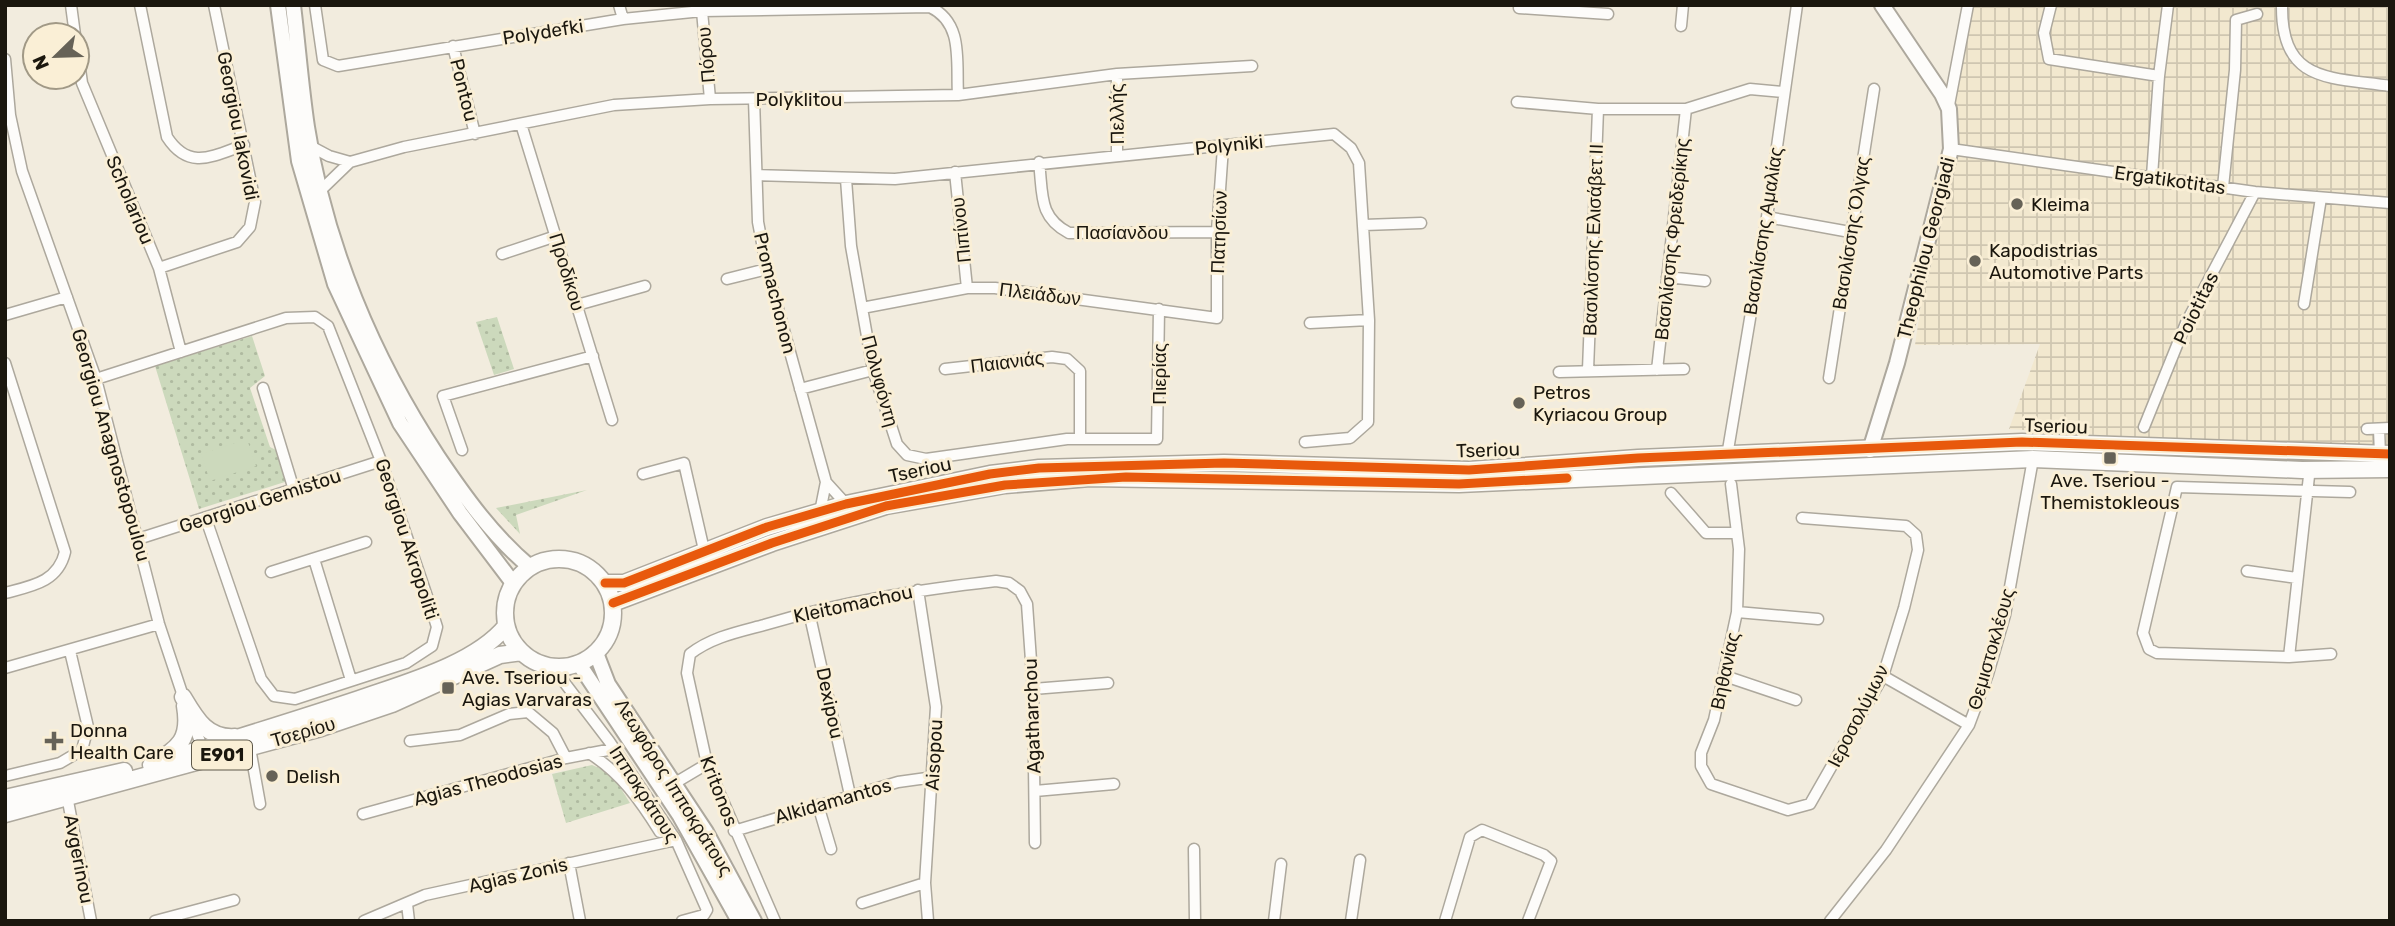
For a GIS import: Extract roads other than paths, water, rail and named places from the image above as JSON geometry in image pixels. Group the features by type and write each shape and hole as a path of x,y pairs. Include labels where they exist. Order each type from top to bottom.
{"main road":[{"path":"278,5 299,161 335,285 400,424 513,583"},
{"path":"293,5 312,147 335,245 351,289 408,411 460,488 510,550 530,567"},
{"name":"Theophilou Georgiadi","path":"1869,457 1897,363 1951,149 1949,109 1934,80 1882,5"},
{"name":"Tseriou","path":"613,603 772,543 886,506 1005,485 1126,477 1459,484 1869,457 2022,442 2390,470"},
{"name":"Tseriou","path":"605,583 624,583 704,550 846,504 990,474 1051,467 1210,463 1469,470 1727,456 2033,459 2185,466 2311,462 2385,454"},
{"path":"568,558 593,570 605,583 613,603 610,630 596,653 579,664 550,667 522,652 506,626 507,596 513,583 530,567 547,560 568,558"},
{"name":"Τσερίου","path":"5,814 252,741 427,675 485,645 506,626"},
{"name":"Τσερίου","path":"252,741 321,728 436,685 500,655 522,652"},
{"name":"Λεωφόρος Ιπποκράτους","path":"596,653 608,684 713,844 754,921"},
{"name":"Λεωφόρος Ιπποκράτους","path":"579,664 680,816 739,921"},
{"path":"183,697 196,720 212,734 252,741"},
{"path":"151,765 184,738 188,727 183,697"},
{"name":"E901","path":"5,798 151,765 206,748 252,741"}],"street":[{"path":"140,5 167,137 174,148 182,155 207,158 244,145"},
{"name":"Georgiou Iakovidi","path":"159,268 237,242 246,236 255,202 214,5"},
{"name":"Polydefki","path":"314,5 323,60 338,66 623,19 702,11 841,6 930,7 944,13 955,36 958,94"},
{"path":"619,5 623,19"},
{"path":"1681,26 1684,5"},
{"name":"Βασιλίσσης Αμαλίας","path":"1727,456 1767,217 1797,5"},
{"path":"1949,109 1950,88 1968,5"},
{"path":"2051,5 2044,33 2049,59 2159,76"},
{"path":"2152,176 2159,76 2168,5"},
{"path":"2282,5 2282,26 2294,60 2318,76 2390,86"},
{"path":"1519,8 1608,14"},
{"name":"Πόρου","path":"702,11 710,99"},
{"path":"2223,187 2235,70 2236,20 2257,14"},
{"name":"Pontou","path":"453,46 475,134"},
{"name":"Georgiou Anagnostopoulou","path":"5,59 8,115 22,171 96,379 159,624 183,697 206,748"},
{"name":"Polyklitou","path":"350,162 404,147 614,105 710,99 958,94 1116,74 1252,66"},
{"name":"Πελλής","path":"1116,74 1117,155"},
{"path":"1517,102 1598,109 1686,109 1750,89 1783,92"},
{"name":"Βασιλίσσης Όλγας","path":"1829,378 1874,89"},
{"name":"Scholariou","path":"86,91 159,268 181,352"},
{"name":"Promachonon","path":"754,99 758,222 767,269 826,482 846,504"},
{"name":"Βασιλίσσης Ελισάβετ ΙΙ","path":"1588,370 1598,109"},
{"name":"Βασιλίσσης Φρειδερίκης","path":"1657,370 1686,109"},
{"name":"Προδίκου","path":"521,124 612,420"},
{"name":"Polyniki","path":"757,175 895,179 1039,162 1334,134 1351,148 1359,163 1369,320 1368,422 1350,438 1305,442"},
{"name":"Πατησίων","path":"1217,318 1217,232 1223,146"},
{"path":"312,147 329,156 350,162"},
{"name":"Ergatikotitas","path":"1951,149 2255,192 2390,203"},
{"path":"321,190 350,162"},
{"name":"Πασίανδου","path":"1039,162 1045,214 1054,226 1069,233 1217,232"},
{"name":"Πιπίνου","path":"955,172 967,288"},
{"name":"Πολυφόντη","path":"846,179 851,246 873,370 897,444 907,455 926,459 1080,438 1157,439"},
{"name":"Poiotitas","path":"2144,427 2186,323 2255,192"},
{"path":"2304,304 2321,198"},
{"path":"1767,217 1850,232"},
{"path":"1364,225 1421,223"},
{"path":"502,254 556,236"},
{"path":"727,279 767,269"},
{"path":"1667,277 1705,281"},
{"path":"577,305 645,286"},
{"name":"Πλειάδων","path":"862,308 967,288 995,288 1217,318"},
{"path":"5,315 68,297"},
{"name":"Πιερίας","path":"1157,439 1159,309"},
{"name":"Georgiou Akropoliti","path":"96,379 286,318 315,317 328,326 381,461 437,627 432,646 406,663 295,699 283,699 267,689 206,519"},
{"path":"1310,323 1369,320"},
{"path":"462,450 443,396 593,356"},
{"name":"Παιανιάς","path":"945,369 1052,357 1067,359 1080,371 1080,438"},
{"path":"5,363 65,552 61,567 51,578 5,593"},
{"path":"1559,372 1684,369"},
{"path":"800,389 873,370"},
{"path":"263,388 294,490"},
{"path":"2379,429 2385,454"},
{"name":"Θεμιστοκλέους","path":"1830,921 1886,850 1969,725 1988,674 2005,615 2033,459"},
{"name":"Georgiou Gemistou","path":"138,539 381,461"},
{"path":"2289,657 2311,462"},
{"path":"643,474 684,463 704,550"},
{"path":"2185,466 2143,633 2149,649 2157,653 2289,657 2331,654"},
{"name":"Promachonon","path":"820,512 826,482"},
{"path":"1731,484 1740,576 1737,612"},
{"path":"2178,488 2350,492"},
{"path":"1671,493 1706,533 1737,533"},
{"name":"Ιεροσολύμων","path":"1701,766 1711,784 1719,789 1788,810 1803,809 1815,798 1883,676 1918,550 1916,535 1906,526 1802,518"},
{"path":"271,572 366,542"},
{"path":"314,559 351,680"},
{"path":"2247,571 2297,578"},
{"name":"Kleitomachou","path":"690,654 706,642 809,612 918,590 996,581 1009,583 1020,591"},
{"name":"Aisopou","path":"918,590 936,707 934,777 925,883 928,921"},
{"name":"Agatharchou","path":"1020,591 1027,604 1033,689 1035,843"},
{"name":"Dexipou","path":"809,612 850,795"},
{"name":"Βηθανίας","path":"1701,766 1701,754 1714,720 1725,676 1737,612 1818,619"},
{"path":"5,668 159,624"},
{"path":"5,776 60,763 82,750 89,727 70,651"},
{"name":"Kritonos","path":"690,654 687,673 707,764 775,921"},
{"path":"1725,676 1796,700"},
{"path":"1883,676 1969,725"},
{"name":"Ιπποκράτους","path":"564,682 676,841 707,910 704,915 682,921"},
{"path":"1033,689 1108,683"},
{"path":"410,741 460,734 509,714 528,712 553,733 566,758"},
{"path":"613,749 627,735"},
{"path":"252,741 260,804"},
{"name":"Agias Theodosias","path":"363,814 566,758 613,749"},
{"path":"589,753 617,773 638,796 660,832"},
{"path":"675,783 707,764"},
{"name":"Alkidamantos","path":"734,831 898,782 934,777"},
{"path":"1035,791 1114,784"},
{"name":"Avgerinou","path":"67,796 91,921"},
{"path":"818,805 831,849"},
{"path":"1445,921 1470,837 1479,830 1544,855 1551,861 1528,921"},
{"name":"Agias Zonis","path":"364,921 425,895 676,841"},
{"path":"1195,849 1195,921"},
{"path":"1351,921 1360,860"},
{"path":"569,863 580,921"},
{"path":"1273,921 1281,864"},
{"path":"862,903 925,883"},
{"path":"155,921 234,900"},
{"path":"407,904 409,921"}],"place":[{"name":"Kleima","path":"2017,204"},
{"name":"Kapodistrias Automotive Parts","path":"1975,261"},
{"name":"Petros Kyriacou Group","path":"1519,403"},
{"name":"Ave. Tseriou - Themistokleous","path":"2110,458"},
{"name":"Ave. Tseriou - Agias Varvaras","path":"448,688"},
{"name":"Donna Health Care","path":"54,741"},
{"name":"Delish","path":"272,776"}]}
